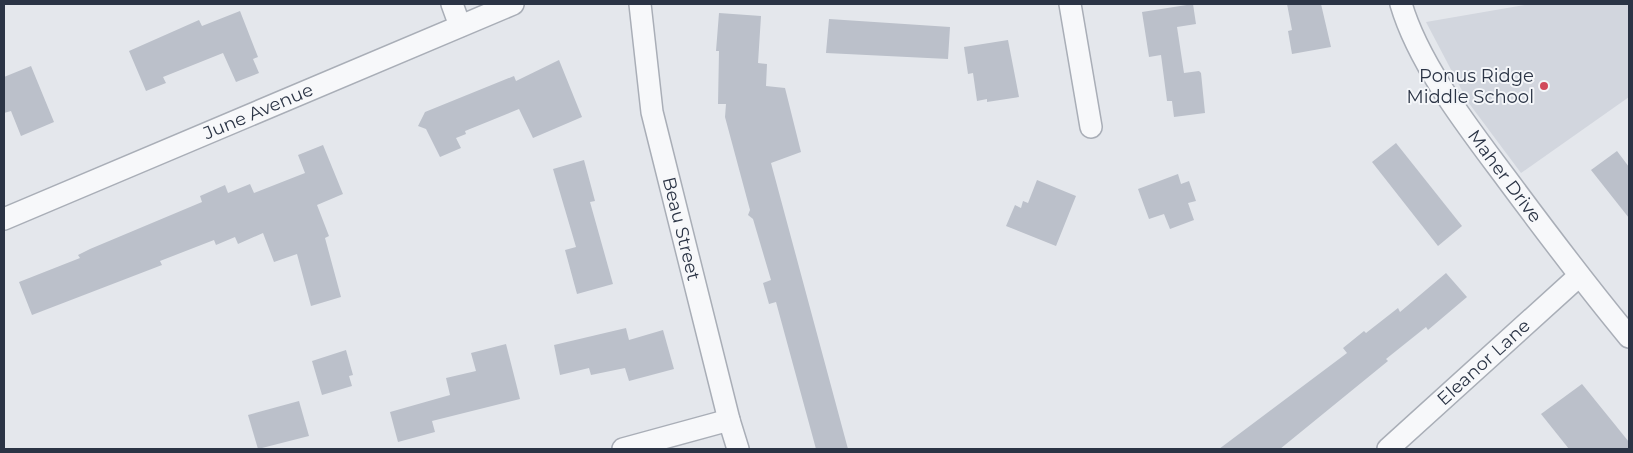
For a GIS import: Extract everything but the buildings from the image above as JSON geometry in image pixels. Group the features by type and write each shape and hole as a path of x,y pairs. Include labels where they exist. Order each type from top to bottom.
{"street":[{"path":"452,4 460,26"},
{"name":"June Avenue","path":"4,218 513,4"},
{"name":"Beau Street","path":"640,4 652,112 729,420 738,449"},
{"path":"1070,4 1090,126"},
{"name":"Maher Drive","path":"1401,4 1408,30 1463,120 1579,276 1629,336"},
{"name":"Eleanor Lane","path":"1388,449 1579,276"},
{"path":"623,449 729,420"}],"shaded area":[{"name":"Ponus Ridge Middle School","path":"1531,4 1629,4 1629,97 1521,173 1468,102 1426,22"}],"place":[{"name":"Ponus Ridge Middle School","path":"1544,86"}]}
